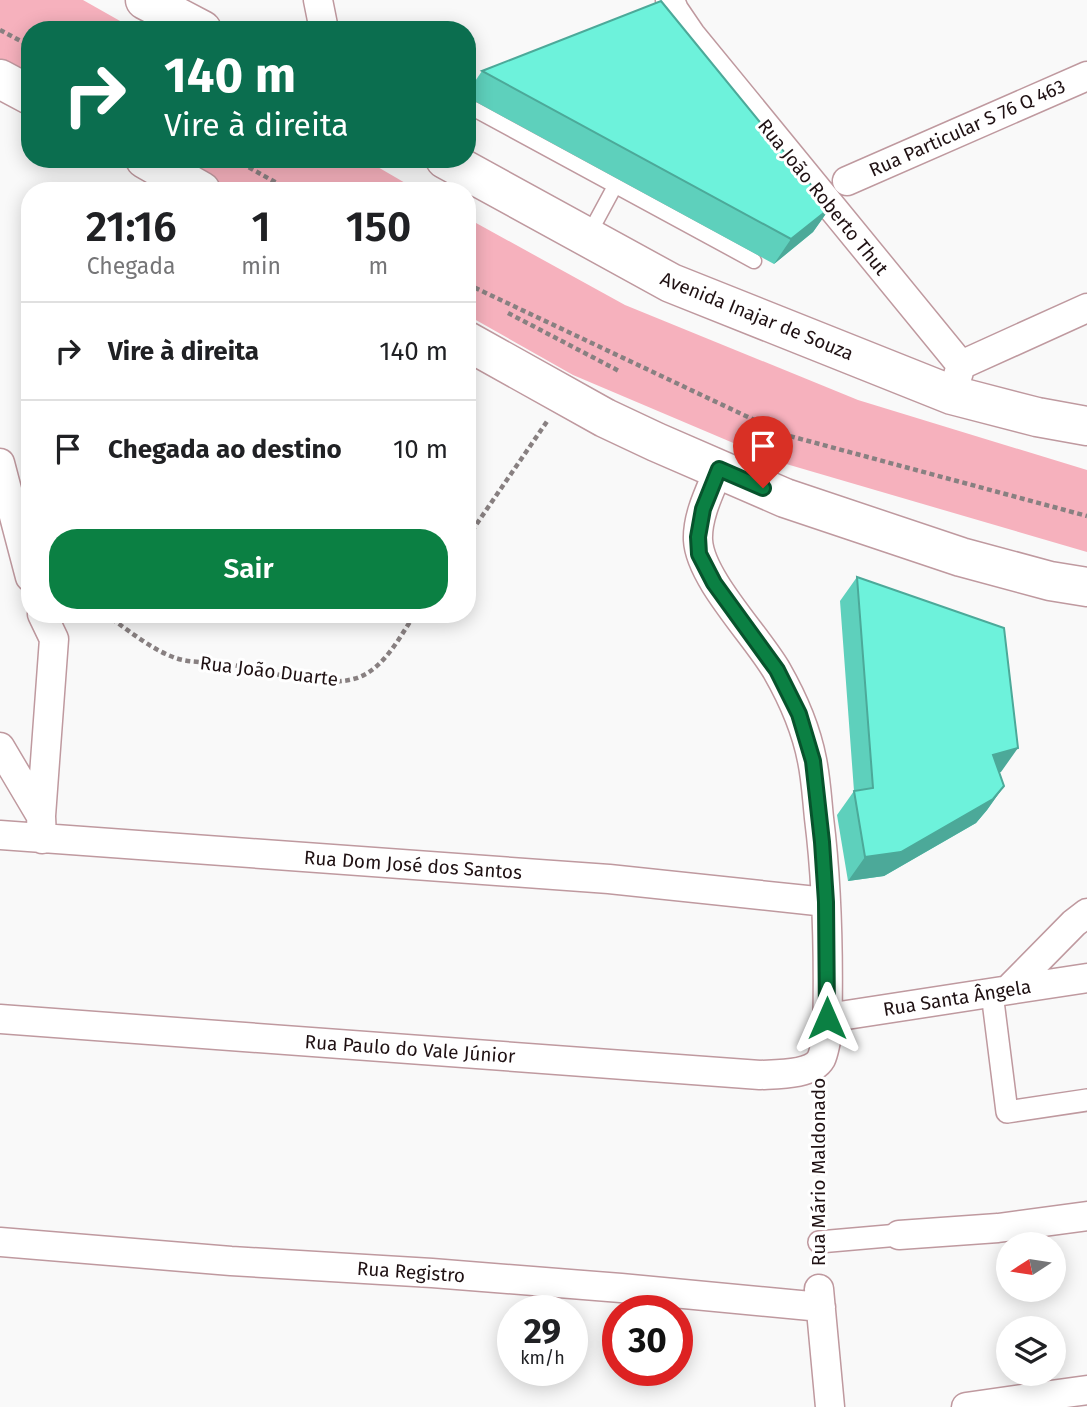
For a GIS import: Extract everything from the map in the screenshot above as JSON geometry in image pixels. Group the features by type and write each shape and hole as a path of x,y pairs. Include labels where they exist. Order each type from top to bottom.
{"main road":[{"path":"145,0 185,21"},
{"path":"0,79 21,90"},
{"path":"161,168 185,182"},
{"name":"Avenida Inajar de Souza","path":"462,168 671,283 956,380 1037,417 1087,426"},
{"path":"476,346 565,397 656,442 785,498 961,557 1050,581 1087,587"}],"street":[{"path":"318,0 322,21"},
{"name":"Rua João Roberto Thut","path":"670,0 691,35 956,380"},
{"name":"Rua Particular S 76 Q 463","path":"847,181 1087,76"},
{"path":"956,380 1087,308"},
{"path":"0,463 21,543"},
{"name":"Rua Mário Maldonado","path":"719,469 703,509 698,537 699,554 714,583 777,670 799,714 813,761 826,902 827,1037 822,1057 817,1064"},
{"path":"42,827 55,623"},
{"path":"0,747 42,827"},
{"name":"Rua Dom José dos Santos","path":"0,835 42,827 609,879 826,902"},
{"path":"1087,913 1000,991 1007,1112 1087,1100"},
{"name":"Rua Santa Ângela","path":"827,1018 1087,978"},
{"name":"Rua Paulo do Vale Júnior","path":"0,1018 760,1075 805,1071 817,1064"},
{"path":"819,1242 998,1227 1087,1216"},
{"name":"Rua Registro","path":"0,1242 230,1261 820,1298 830,1407"},
{"path":"965,1407 1087,1390"}],"lane":[{"path":"476,110 754,261"},
{"path":"587,237 615,186"}],"path":[{"path":"0,30 21,42"},
{"path":"250,168 275,182"},
{"path":"476,288 786,435 1087,516"},
{"path":"508,313 621,372"},
{"path":"476,525 565,397"},
{"name":"Rua João Duarte","path":"118,623 153,647 178,659 222,663 321,682 342,682 363,676 375,669 409,623"},
{"name":"Rua Mário Maldonado","path":"817,1064 819,1242"}],"shaded area":[{"path":"0,0 83,0 120,21 21,21 21,84 0,74"},
{"path":"189,168 379,168 404,182 216,182"},
{"path":"476,223 625,305 858,400 1087,470 1087,552 776,461 573,375 476,320"}],"building":[{"path":"661,1 830,208 791,239 482,71"},
{"path":"857,577 1004,628 1018,748 993,755 1004,786 993,799 901,852 865,857 854,791 873,788"}],"route":[{"path":"763,488 719,469 703,509 698,537 699,554 714,583 777,670 799,714 813,761 826,902 827,1018"}]}
